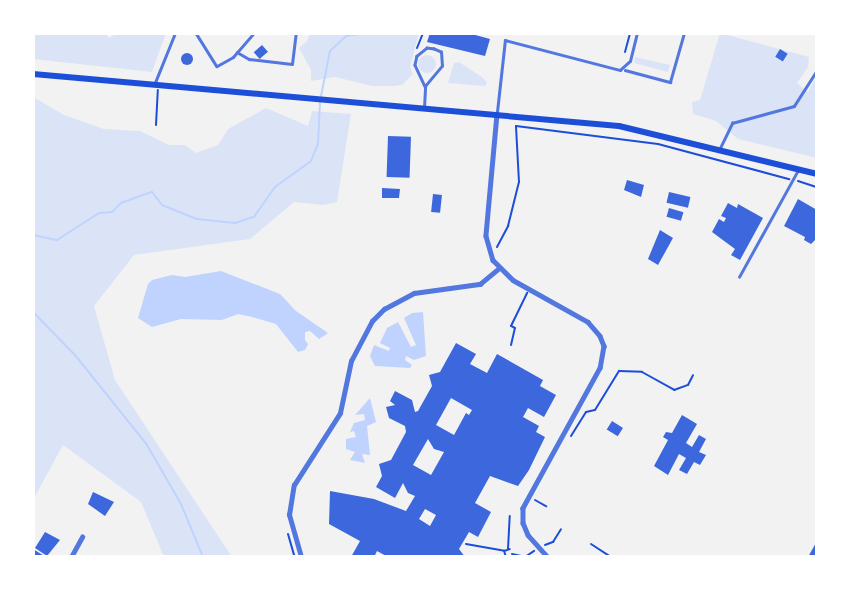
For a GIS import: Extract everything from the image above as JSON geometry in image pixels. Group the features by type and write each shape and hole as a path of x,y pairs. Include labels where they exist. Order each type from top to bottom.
{"main road":[{"path":"33,74 156,86 338,98 619,126 720,148 817,174"}],"street":[{"path":"497,113 486,236 493,260 513,280 588,322 600,336 604,355 600,368 523,508 523,523 538,548 548,557"},
{"path":"301,557 289,516 294,485 339,416 351,361 372,321 384,309 414,293 480,284 499,268"},
{"path":"71,557 82,537"}],"lane":[{"path":"156,86 175,33"},
{"path":"197,33 216,65 237,52 254,33"},
{"path":"237,52 249,59 292,64 296,33"},
{"path":"497,113 506,33"},
{"path":"624,69 632,54 637,33"},
{"path":"505,40 670,82 684,33"},
{"path":"424,108 425,86 415,65 417,56 427,48 441,52 443,58 439,73 425,86"},
{"path":"720,148 732,123 793,106 817,70"},
{"path":"739,277 798,169"}],"path":[{"path":"630,33 625,52 632,54"},
{"path":"417,56 422,34"},
{"path":"156,86 156,125"},
{"path":"497,247 508,226 519,182 516,126 658,144 817,187"},
{"path":"511,345 515,328 511,326 527,292"},
{"path":"561,438 574,434 586,412 595,410 619,371 642,372 674,390 688,385 693,375"},
{"path":"528,496 546,506"},
{"path":"509,556 510,516"},
{"path":"467,544 504,551 509,556 527,557"},
{"path":"591,544 604,555 611,557"},
{"path":"504,551 509,548"}],"shaded area":[{"path":"33,33 105,33 109,38 117,33 166,33 152,72 33,59"},
{"path":"310,33 419,33 410,67 413,74 402,85 394,86 372,86 335,77 311,81 311,70 299,48 307,41"},
{"path":"720,33 809,57 808,67 797,83 808,92 817,75 817,158 738,139 716,121 693,114 692,102 700,100"},
{"path":"427,55 435,60 436,64 431,72 427,73 419,68 418,64 423,56"},
{"path":"635,57 670,65 668,72 634,63"},
{"path":"459,62 482,77 487,83 485,86 448,83 454,63"},
{"path":"33,97 64,115 104,129 140,131 169,145 185,145 196,153 218,145 228,129 266,108 308,126 312,111 351,114 337,202 323,205 294,202 250,239 134,255 94,306 115,380 232,557 164,557 141,502 63,445 33,500"}],"water":[{"path":"221,271 280,294 296,311 328,333 319,339 310,331 305,332 308,344 305,350 298,352 276,324 238,314 222,320 181,319 152,327 138,318 148,284 152,280 172,275 185,277"},
{"path":"423,312 426,356 414,360 406,356 405,360 412,365 410,368 375,366 370,356 374,345 389,351 390,348 380,343 387,328 398,322 411,347 416,345 404,318 412,313"},
{"path":"370,398 376,422 367,426 370,455 362,454 365,463 350,460 355,452 346,449 346,439 356,437 354,431 350,432 354,423 365,420 364,414 355,415"}],"building":[{"path":"430,33 468,33 490,39 485,56 427,42"},
{"path":"262,45 268,52 260,59 254,52"},
{"path":"780,49 788,54 783,61 775,57"},
{"path":"187,53 193,59 187,65 181,59"},
{"path":"388,136 411,137 410,178 387,177"},
{"path":"627,180 644,185 641,197 624,190"},
{"path":"382,188 400,189 399,198 382,198"},
{"path":"669,192 690,197 688,208 667,203"},
{"path":"433,194 442,195 440,213 431,212"},
{"path":"798,199 817,210 817,238 811,244 804,240 805,237 784,226"},
{"path":"728,203 737,208 738,204 763,218 740,260 731,255 735,249 712,232 719,219 724,222 726,218 721,216"},
{"path":"669,208 683,212 681,221 667,217"},
{"path":"660,230 673,238 658,265 648,259"},
{"path":"456,343 476,354 470,364 487,373 497,354 543,380 540,386 556,395 544,417 528,408 523,417 539,426 536,432 545,437 518,486 490,476 475,503 491,512 478,537 469,532 459,549 465,557 388,557 377,551 374,557 351,557 360,541 329,524 330,491 374,499 406,511 415,496 408,493 403,483 395,498 376,487 382,476 379,464 391,460 406,432 405,426 389,418 386,407 395,405 390,401 395,391 412,400 415,412 418,411 432,386 429,375 440,372","holes":["451,398 472,410 469,415 466,413 454,435 436,425","428,439 434,449 444,452 431,475 413,465","425,509 436,515 430,526 419,519"]},
{"path":"682,415 697,424 686,443 692,447 699,435 706,439 699,452 706,455 700,465 694,462 687,474 679,470 686,458 679,454 668,475 654,466 668,440 663,437 666,432 672,433"},
{"path":"612,421 623,428 618,436 607,429"},
{"path":"93,492 114,502 105,516 88,504"},
{"path":"45,532 60,540 47,556 35,548"},
{"path":"817,541 817,557 808,557"},
{"path":"33,549 46,557 33,557"}],"waterway":[{"path":"321,96 330,51 346,36 364,33"},
{"path":"33,235 57,240 99,213 112,212 121,203 152,192 162,205 197,219 235,223 254,217 275,187 311,161 318,144 320,102"},
{"path":"33,312 75,355 147,445 181,504 203,557"}]}
